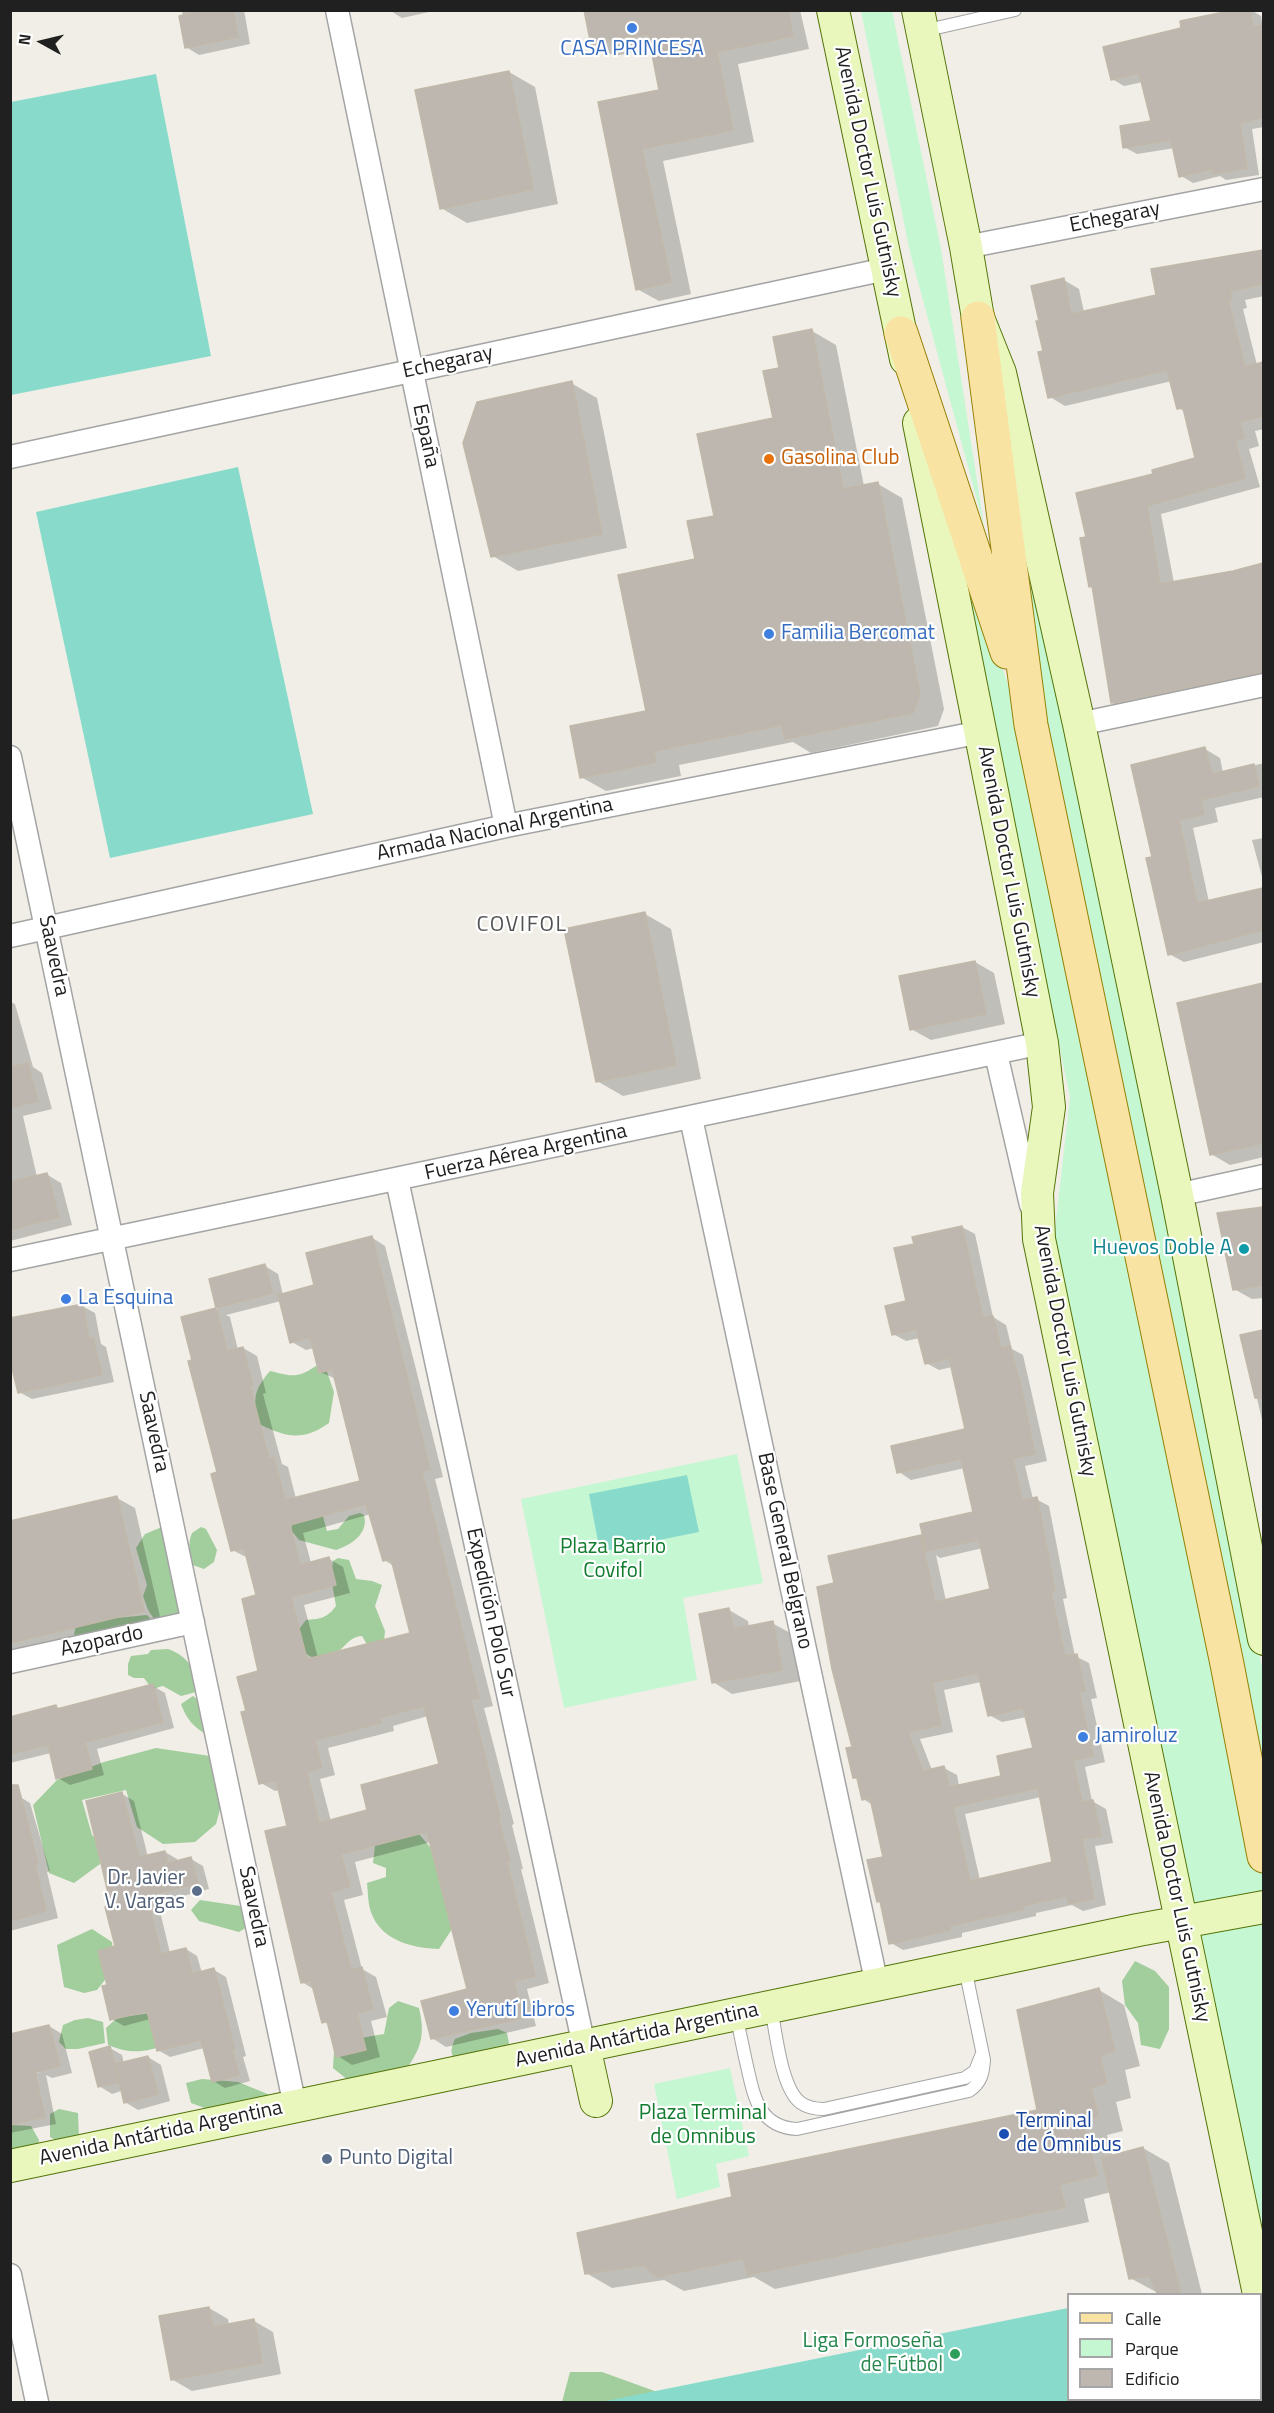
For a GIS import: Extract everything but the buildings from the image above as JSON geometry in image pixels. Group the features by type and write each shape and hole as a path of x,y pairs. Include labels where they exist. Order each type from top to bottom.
{"main road":[{"name":"Avenida Doctor Luis Gutnisky","path":"833,10 901,333 1042,1043 1049,1107 1037,1193 1039,1239 1259,2293"},
{"name":"Avenida Doctor Luis Gutnisky","path":"920,21 966,247 978,318 1031,725 1227,1664 1263,1856"},
{"name":"Avenida Doctor Luis Gutnisky","path":"978,318 1000,373 1079,724 1177,1195 1263,1639"},
{"name":"Avenida Doctor Luis Gutnisky","path":"901,333 1031,725"},
{"name":"Avenida Antártida Argentina","path":"10,2166 1181,1922 1263,1907"},
{"path":"584,2046 596,2101"}],"street":[{"name":"España","path":"337,10 506,826"},
{"name":"Echegaray","path":"966,247 1263,189"},
{"name":"Echegaray","path":"10,457 886,269"},
{"path":"1079,724 1263,685"},
{"name":"Armada Nacional Argentina","path":"10,936 506,826 981,732"},
{"name":"Saavedra","path":"10,757 295,2106"},
{"name":"Fuerza Aérea Argentina","path":"10,1260 1042,1043"},
{"path":"996,1054 1039,1239"},
{"name":"Base General Belgrano","path":"691,1118 877,1985"},
{"path":"1177,1195 1263,1176"},
{"name":"Expedición Polo Sur","path":"397,1180 584,2046"},
{"name":"Azopardo","path":"10,1662 193,1622"},
{"path":"10,2275 37,2403"}],"lane":[{"path":"920,21 1015,10"},
{"path":"736,2015 753,2097 761,2111 772,2122 784,2128 797,2129 969,2091 978,2085 983,2073 982,2046 964,1967"},
{"path":"771,2008 785,2076 791,2092 799,2102 811,2108 824,2109 965,2078 975,2071 981,2059 982,2046"}],"green space":[{"path":"861,11 892,11 941,249 984,526 910,252"},
{"path":"992,394 1150,1127 1263,1672 1263,2246 1054,1238 1070,1097 942,487 1051,814"},
{"path":"316,1366 326,1369 334,1392 329,1423 302,1435 278,1432 259,1424 255,1402 257,1390 270,1371 299,1375"},
{"name":"Plaza Barrio Covifol","path":"737,1454 763,1583 683,1598 697,1680 564,1708 521,1499"},
{"path":"321,1509 327,1531 338,1529 349,1516 360,1513 364,1515 364,1528 358,1538 336,1550 299,1540 291,1530 294,1511"},
{"path":"162,1527 184,1616 156,1622 143,1596 147,1585 136,1548 145,1534"},
{"path":"201,1527 206,1529 217,1550 214,1562 204,1569 190,1564 189,1544 192,1533"},
{"path":"338,1558 349,1560 356,1579 382,1585 375,1606 385,1631 384,1642 368,1646 362,1636 357,1637 334,1654 322,1658 312,1657 298,1642 299,1629 306,1620 323,1617 336,1606 331,1577 333,1561"},
{"path":"147,1615 156,1625 78,1645 74,1634 77,1622"},
{"path":"168,1649 181,1656 190,1665 200,1691 181,1696 163,1686 152,1689 144,1678 134,1678 128,1675 131,1656 148,1654 151,1650"},
{"path":"193,1696 220,1716 207,1735 191,1722 181,1704"},
{"path":"156,1748 210,1756 222,1802 216,1824 195,1842 163,1844 137,1827 126,1790 82,1800 92,1835 99,1842 100,1864 74,1883 49,1873 33,1805 57,1780 104,1762"},
{"path":"419,1834 441,1860 452,1929 439,1949 419,1947 399,1941 382,1930 371,1912 367,1883 386,1877 386,1868 373,1863 376,1837"},
{"path":"200,1900 247,1907 260,1919 239,1932 199,1921 191,1910"},
{"path":"92,1929 112,1942 115,1967 97,1990 84,1993 64,1987 57,1945"},
{"path":"1135,1961 1155,1971 1169,1987 1169,2029 1160,2049 1141,2045 1138,2023 1125,2005 1122,1981"},
{"path":"398,2001 419,2008 422,2028 420,2043 414,2058 403,2074 349,2081 333,2068 334,2051 349,2040 384,2034 389,2008"},
{"path":"171,2010 170,2044 139,2051 124,2050 108,2045 106,2028 117,2018"},
{"path":"88,2018 103,2022 105,2043 78,2049 66,2049 59,2042 63,2025"},
{"path":"498,2029 507,2033 510,2049 455,2059 453,2057 452,2049 455,2039 471,2033"},
{"name":"Plaza Terminal de Omnibus","path":"730,2068 749,2156 716,2164 720,2187 677,2199 654,2084"},
{"path":"202,2079 238,2082 270,2095 273,2115 210,2110 191,2103 186,2083"},
{"path":"59,2109 78,2113 79,2139 65,2145 50,2137 50,2114"},
{"path":"11,2125 31,2126 39,2140 38,2152 11,2163"},
{"path":"570,2372 602,2372 685,2402 562,2402"}],"shaded area":[{"path":"156,74 211,356 11,395 11,102"},
{"path":"238,467 313,814 110,858 36,512"},
{"path":"687,1475 699,1532 600,1552 589,1494"},
{"name":"Liga Formoseña de Fútbol","path":"1067,2308 1067,2401 1241,2401 1241,2402 601,2402"}],"place":[{"name":"CASA PRINCESA","path":"632,28"},
{"name":"Gasolina Club","path":"769,459"},
{"name":"Familia Bercomat","path":"769,634"},
{"name":"Huevos Doble A","path":"1244,1249"},
{"name":"La Esquina","path":"66,1299"},
{"name":"Jamiroluz","path":"1083,1737"},
{"name":"Dr. Javier V. Vargas","path":"197,1891"},
{"name":"Yerutí Libros","path":"454,2011"},
{"name":"Terminal de Ómnibus","path":"1004,2134"},
{"name":"Punto Digital","path":"327,2159"},
{"name":"Liga Formoseña de Fútbol","path":"955,2354"}],"district":[{"name":"COVIFOL","path":"522,926"}]}
